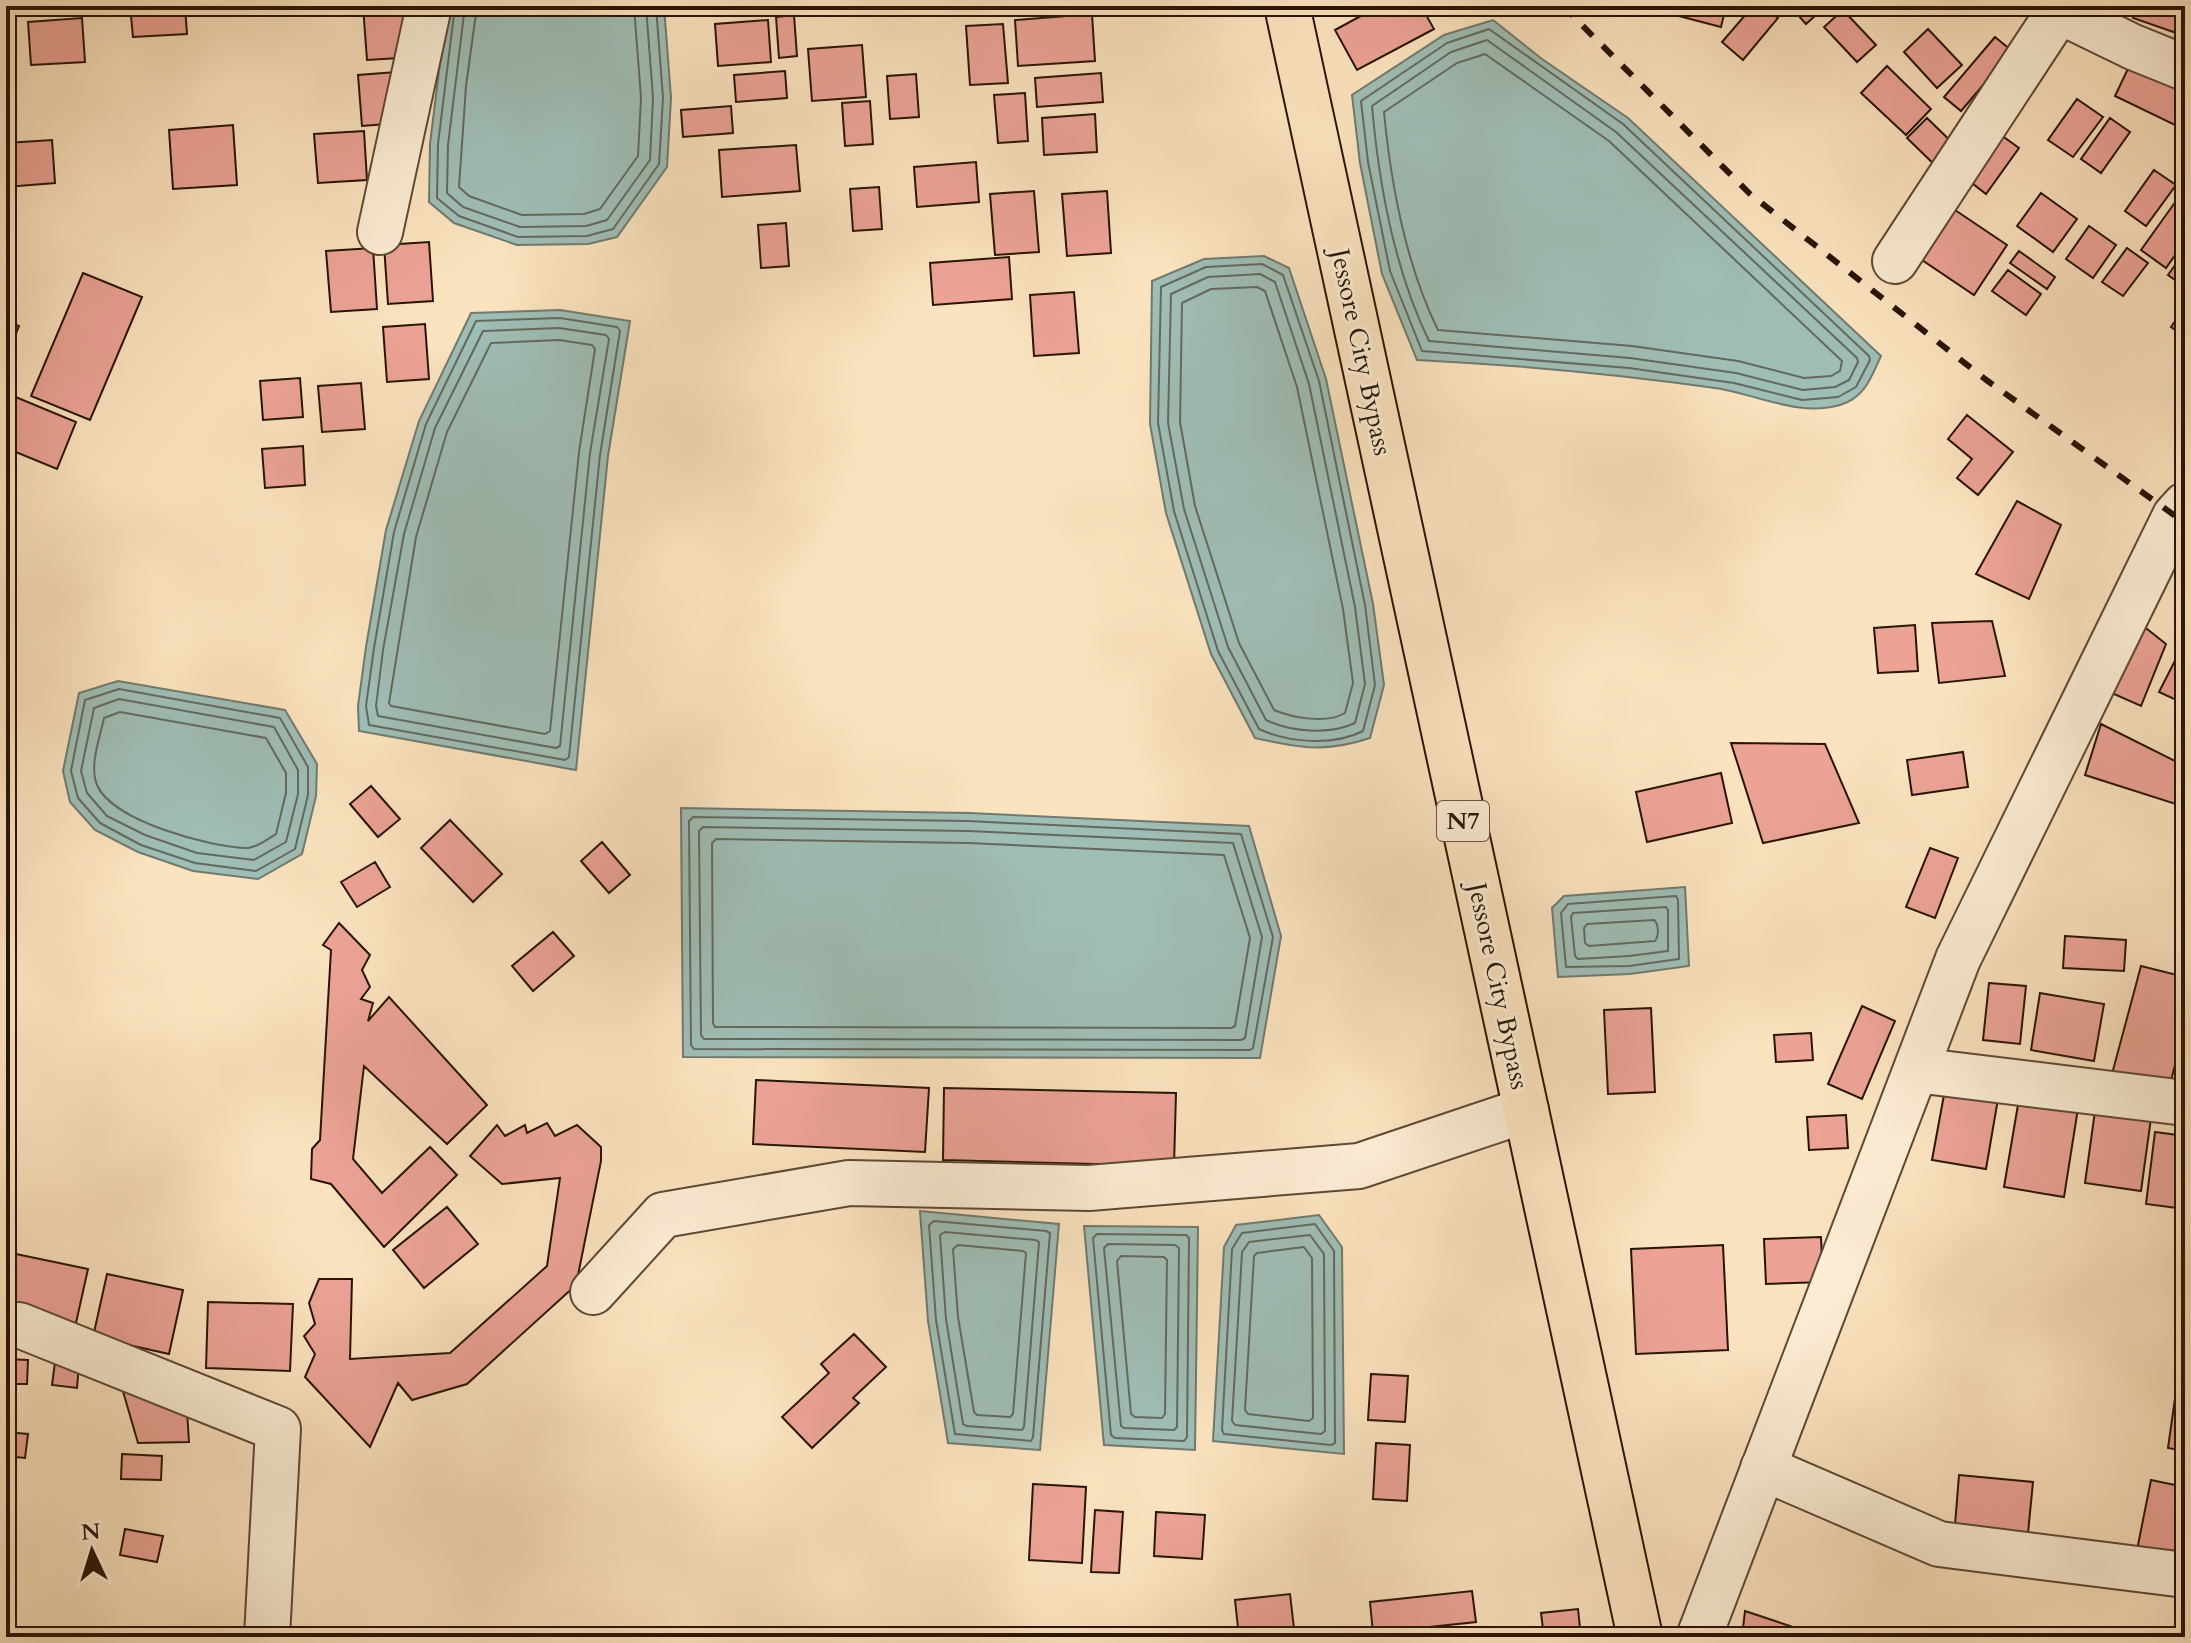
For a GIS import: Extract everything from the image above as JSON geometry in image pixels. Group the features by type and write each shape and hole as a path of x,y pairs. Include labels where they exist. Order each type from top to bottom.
{"highway":[{"name":"Jessore City Bypass","path":"1287,6 1640,1637"}],"street":[{"path":"380,232 429,6"},
{"path":"1895,261 2057,8 2133,47 2185,68"},
{"path":"1699,1637 1958,959 2175,516 2185,505"},
{"path":"1916,1070 2185,1103"},
{"path":"593,1292 663,1215 849,1183 1089,1188 1359,1166 1526,1110"},
{"path":"19,1325 278,1429 267,1637"},
{"path":"1763,1468 1939,1544 2185,1575"}],"water":[{"path":"447,6 664,6 671,98 667,167 617,237 588,244 517,245 454,223 429,202 430,144"},
{"path":"1493,20 1542,59 1628,118 1881,356 1870,379 1856,397 1840,405 1809,408 1678,383 1417,360 1382,274 1360,163 1352,95 1444,35"},
{"path":"1264,256 1289,268 1326,379 1373,604 1384,685 1370,738 1339,746 1299,746 1255,738 1211,654 1166,513 1150,424 1152,281 1204,259"},
{"path":"560,310 630,321 608,456 576,770 359,731 358,706 386,530 419,421 471,313"},
{"path":"118,681 285,710 317,764 316,796 302,854 258,879 193,871 138,852 95,830 70,802 63,771 79,693"},
{"path":"681,808 969,813 1249,826 1281,936 1260,1058 683,1057"},
{"path":"1685,887 1689,966 1630,974 1558,977 1552,908 1564,896"},
{"path":"920,1211 1059,1224 1040,1450 948,1443 928,1321"},
{"path":"1319,1215 1342,1247 1344,1454 1213,1441 1224,1247 1236,1225"},
{"path":"1084,1226 1198,1227 1195,1450 1104,1445"}],"building":[{"path":"130,6 185,6 187,34 133,37"},
{"path":"363,6 412,6 415,57 367,60"},
{"path":"1379,6 1421,6 1434,29 1357,70 1335,30"},
{"path":"1678,6 1726,6 1721,27 1675,15"},
{"path":"1753,6 1763,6 1778,18 1743,60 1722,42"},
{"path":"1790,6 1826,6 1806,24"},
{"path":"2137,6 2185,6 2185,36 2133,18"},
{"path":"1843,10 1876,45 1857,62 1824,27"},
{"path":"1092,14 1095,61 1018,66 1015,20"},
{"path":"794,15 797,56 779,58 776,17"},
{"path":"82,18 85,62 31,65 28,22"},
{"path":"768,20 771,62 718,66 715,24"},
{"path":"1003,24 1008,83 970,85 966,26"},
{"path":"1928,29 1962,65 1937,88 1904,52"},
{"path":"1995,37 2012,51 1961,111 1944,97"},
{"path":"862,45 866,97 812,101 808,49"},
{"path":"2133,58 2185,83 2185,110 2177,126 2115,96"},
{"path":"1887,66 1931,109 1906,135 1861,93"},
{"path":"785,71 787,98 736,102 734,75"},
{"path":"396,72 399,123 362,126 358,75"},
{"path":"1101,73 1103,102 1037,107 1035,78"},
{"path":"916,74 919,117 890,119 887,76"},
{"path":"1025,93 1028,141 998,143 994,95"},
{"path":"2077,99 2103,117 2073,157 2048,140"},
{"path":"870,101 873,144 845,146 842,103"},
{"path":"731,106 733,133 683,137 681,110"},
{"path":"1095,114 1097,152 1044,155 1042,118"},
{"path":"1927,118 1964,154 1944,174 1907,138"},
{"path":"2110,118 2130,132 2101,173 2081,159"},
{"path":"233,125 237,185 173,189 169,130"},
{"path":"364,131 367,180 318,183 314,134"},
{"path":"2001,135 2019,148 1986,194 1968,180"},
{"path":"52,140 55,183 6,187 6,143"},
{"path":"796,145 800,191 722,197 719,150"},
{"path":"976,162 979,202 917,207 914,167"},
{"path":"2154,170 2176,185 2146,226 2125,211"},
{"path":"879,187 882,229 853,231 850,189"},
{"path":"1034,191 1039,252 995,255 990,194"},
{"path":"1107,191 1111,253 1067,256 1062,194"},
{"path":"2041,193 2077,219 2053,252 2017,226"},
{"path":"2176,201 2185,207 2185,241 2166,268 2141,250"},
{"path":"1952,208 2007,245 1974,295 1919,258"},
{"path":"786,223 789,266 761,268 758,225"},
{"path":"2089,226 2116,245 2093,278 2066,259"},
{"path":"429,242 433,301 388,304 384,245"},
{"path":"373,248 377,309 331,312 326,251"},
{"path":"2127,248 2148,263 2123,296 2102,282"},
{"path":"2019,251 2055,277 2047,289 2010,263"},
{"path":"2185,251 2185,287 2168,275"},
{"path":"1009,257 1012,299 933,305 930,263"},
{"path":"2008,270 2041,294 2026,315 1992,291"},
{"path":"83,273 142,297 90,420 31,396"},
{"path":"1074,292 1079,353 1034,356 1030,295"},
{"path":"2185,307 2185,337 2171,327"},
{"path":"6,321 19,326 6,358"},
{"path":"425,324 429,379 387,382 383,327"},
{"path":"300,378 303,417 263,420 260,381"},
{"path":"361,383 365,429 322,432 318,386"},
{"path":"6,393 76,422 57,469 6,448"},
{"path":"1967,415 2013,452 1978,495 1957,478 1972,459 1948,439"},
{"path":"303,446 305,485 265,488 262,449"},
{"path":"2017,501 2061,525 2029,599 1976,574"},
{"path":"1992,621 2005,676 1939,683 1932,623"},
{"path":"2137,621 2166,644 2141,706 2105,690"},
{"path":"1915,625 1918,671 1878,673 1874,628"},
{"path":"2185,641 2185,704 2159,692"},
{"path":"2101,724 2185,766 2185,807 2085,775"},
{"path":"1731,743 1825,744 1859,823 1763,843"},
{"path":"1963,752 1968,787 1912,795 1907,760"},
{"path":"1721,773 1732,823 1647,842 1636,792"},
{"path":"371,786 400,819 378,837 350,804"},
{"path":"450,820 502,874 473,902 421,848"},
{"path":"602,842 630,875 609,893 581,861"},
{"path":"1930,848 1958,858 1935,918 1906,907"},
{"path":"375,862 390,887 357,907 341,882"},
{"path":"339,923 370,955 362,970 370,987 361,999 373,1003 368,1021 389,997 487,1105 447,1144 364,1066 353,1159 382,1193 430,1147 457,1175 384,1247 331,1184 311,1179 312,1149 320,1140 331,950 323,945"},
{"path":"553,932 574,956 533,991 512,966"},
{"path":"2065,936 2126,940 2124,971 2063,968"},
{"path":"2141,966 2185,977 2185,1027 2169,1088 2112,1074"},
{"path":"1989,983 2026,986 2020,1044 1983,1040"},
{"path":"2040,993 2104,1004 2094,1061 2031,1050"},
{"path":"1862,1006 1895,1021 1862,1099 1828,1084"},
{"path":"1651,1008 1655,1092 1608,1094 1604,1010"},
{"path":"1811,1033 1813,1060 1776,1062 1774,1035"},
{"path":"756,1080 929,1088 925,1152 753,1144"},
{"path":"1946,1084 1999,1093 1986,1169 1932,1160"},
{"path":"944,1088 1176,1093 1174,1166 943,1160"},
{"path":"2020,1093 2079,1102 2064,1197 2004,1187"},
{"path":"2095,1111 2151,1118 2141,1191 2085,1183"},
{"path":"1846,1115 1848,1148 1809,1150 1807,1117"},
{"path":"547,1123 555,1136 577,1125 601,1147 601,1161 576,1285 467,1384 412,1400 398,1383 370,1447 305,1377 315,1354 304,1336 315,1324 309,1303 319,1279 352,1279 350,1359 450,1353 547,1266 560,1178 502,1184 470,1156 497,1125 505,1136 525,1125 527,1133"},
{"path":"2155,1132 2185,1136 2185,1209 2146,1204"},
{"path":"447,1207 478,1244 424,1288 393,1250"},
{"path":"1821,1237 1823,1282 1766,1284 1764,1239"},
{"path":"1723,1245 1728,1350 1636,1354 1631,1249"},
{"path":"16,1254 88,1269 76,1323 6,1308"},
{"path":"107,1274 183,1290 169,1354 93,1337"},
{"path":"208,1302 293,1304 290,1371 206,1368"},
{"path":"854,1334 886,1367 853,1398 859,1403 812,1448 782,1417 829,1373 821,1364"},
{"path":"6,1359 28,1360 27,1384 6,1384"},
{"path":"55,1362 79,1364 77,1388 52,1385"},
{"path":"1371,1374 1408,1376 1405,1422 1368,1420"},
{"path":"2178,1377 2185,1378 2185,1451 2168,1448"},
{"path":"122,1388 186,1394 189,1442 138,1443"},
{"path":"6,1432 28,1434 25,1458 6,1456"},
{"path":"1376,1443 1410,1445 1407,1501 1373,1499"},
{"path":"122,1454 162,1456 161,1480 121,1479"},
{"path":"1959,1475 2033,1482 2028,1533 1955,1525"},
{"path":"2151,1480 2185,1487 2185,1559 2137,1550"},
{"path":"1033,1484 1086,1487 1082,1563 1029,1560"},
{"path":"1095,1510 1123,1512 1119,1573 1091,1572"},
{"path":"1156,1512 1205,1515 1202,1559 1154,1556"},
{"path":"125,1529 163,1536 157,1562 120,1555"},
{"path":"1472,1591 1476,1622 1373,1633 1370,1602"},
{"path":"1290,1594 1295,1637 1239,1637 1235,1600"},
{"path":"1578,1609 1581,1637 1544,1637 1541,1613"},
{"path":"1745,1611 1823,1637 1742,1637"}],"railway":[{"path":"1563,6 1750,194 1985,379 2185,523"}]}
